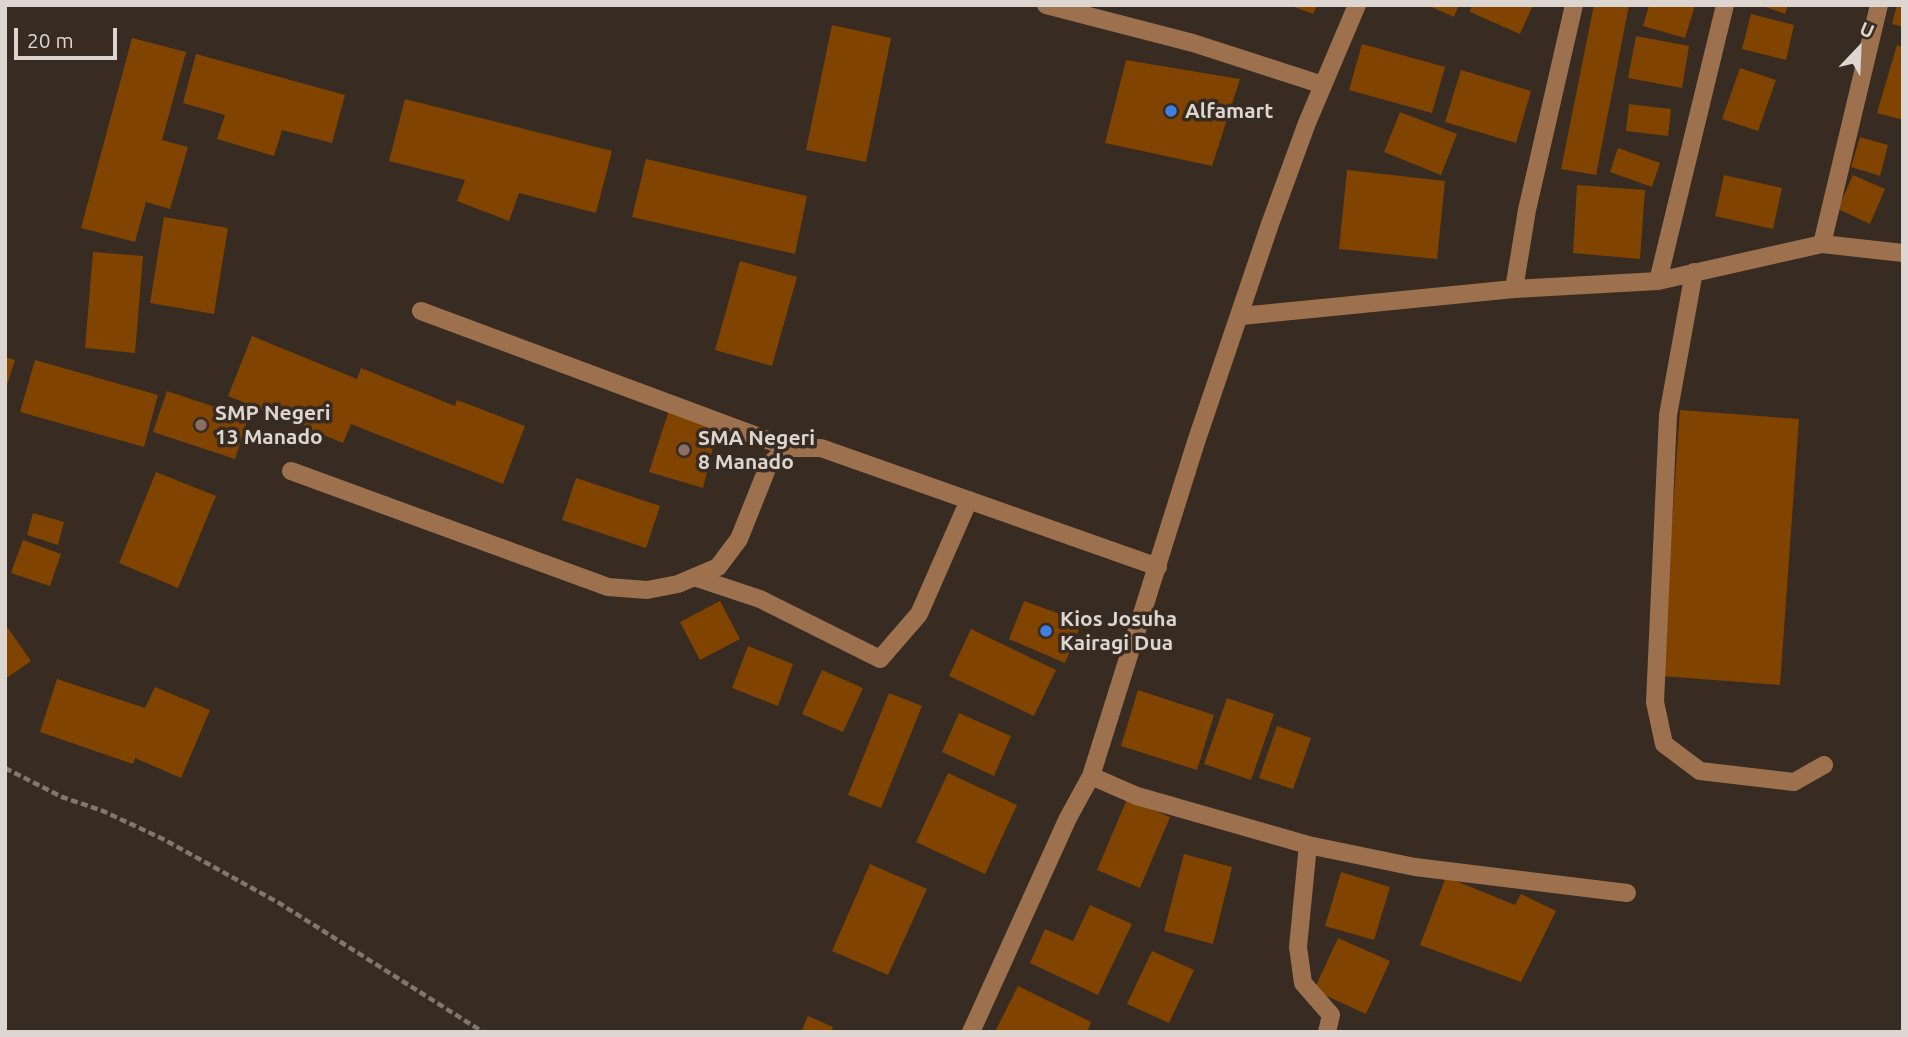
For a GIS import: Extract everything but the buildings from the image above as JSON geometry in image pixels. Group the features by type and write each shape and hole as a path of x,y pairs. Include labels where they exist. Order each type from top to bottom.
{"street":[{"path":"1046,5 1193,43 1323,85"},
{"path":"971,1032 1068,818 1091,776 1196,442 1279,199 1357,5"},
{"path":"1514,289 1527,210 1574,5"},
{"path":"1658,281 1725,5"},
{"path":"1822,244 1879,5"},
{"path":"1241,316 1514,289 1658,281 1822,244 1903,253"},
{"path":"1693,272 1668,415 1656,702 1664,744 1700,771 1794,782 1824,765"},
{"path":"421,311 789,448 821,447 1158,567"},
{"path":"291,471 608,587 647,590 694,577 718,567 739,539 769,464 789,448"},
{"path":"694,577 760,599 880,659 919,614 969,500"},
{"path":"1091,776 1138,796 1308,845 1415,867 1628,893"},
{"path":"1308,845 1298,947 1303,983 1331,1014 1327,1032"}],"path":[{"path":"5,768 163,839 279,902 483,1032"}],"place":[{"name":"Alfamart","path":"1171,111"},
{"name":"SMP Negeri 13 Manado","path":"201,425"},
{"name":"SMA Negeri 8 Manado","path":"684,450"},
{"name":"Kios Josuha Kairagi Dua","path":"1046,631"}]}
